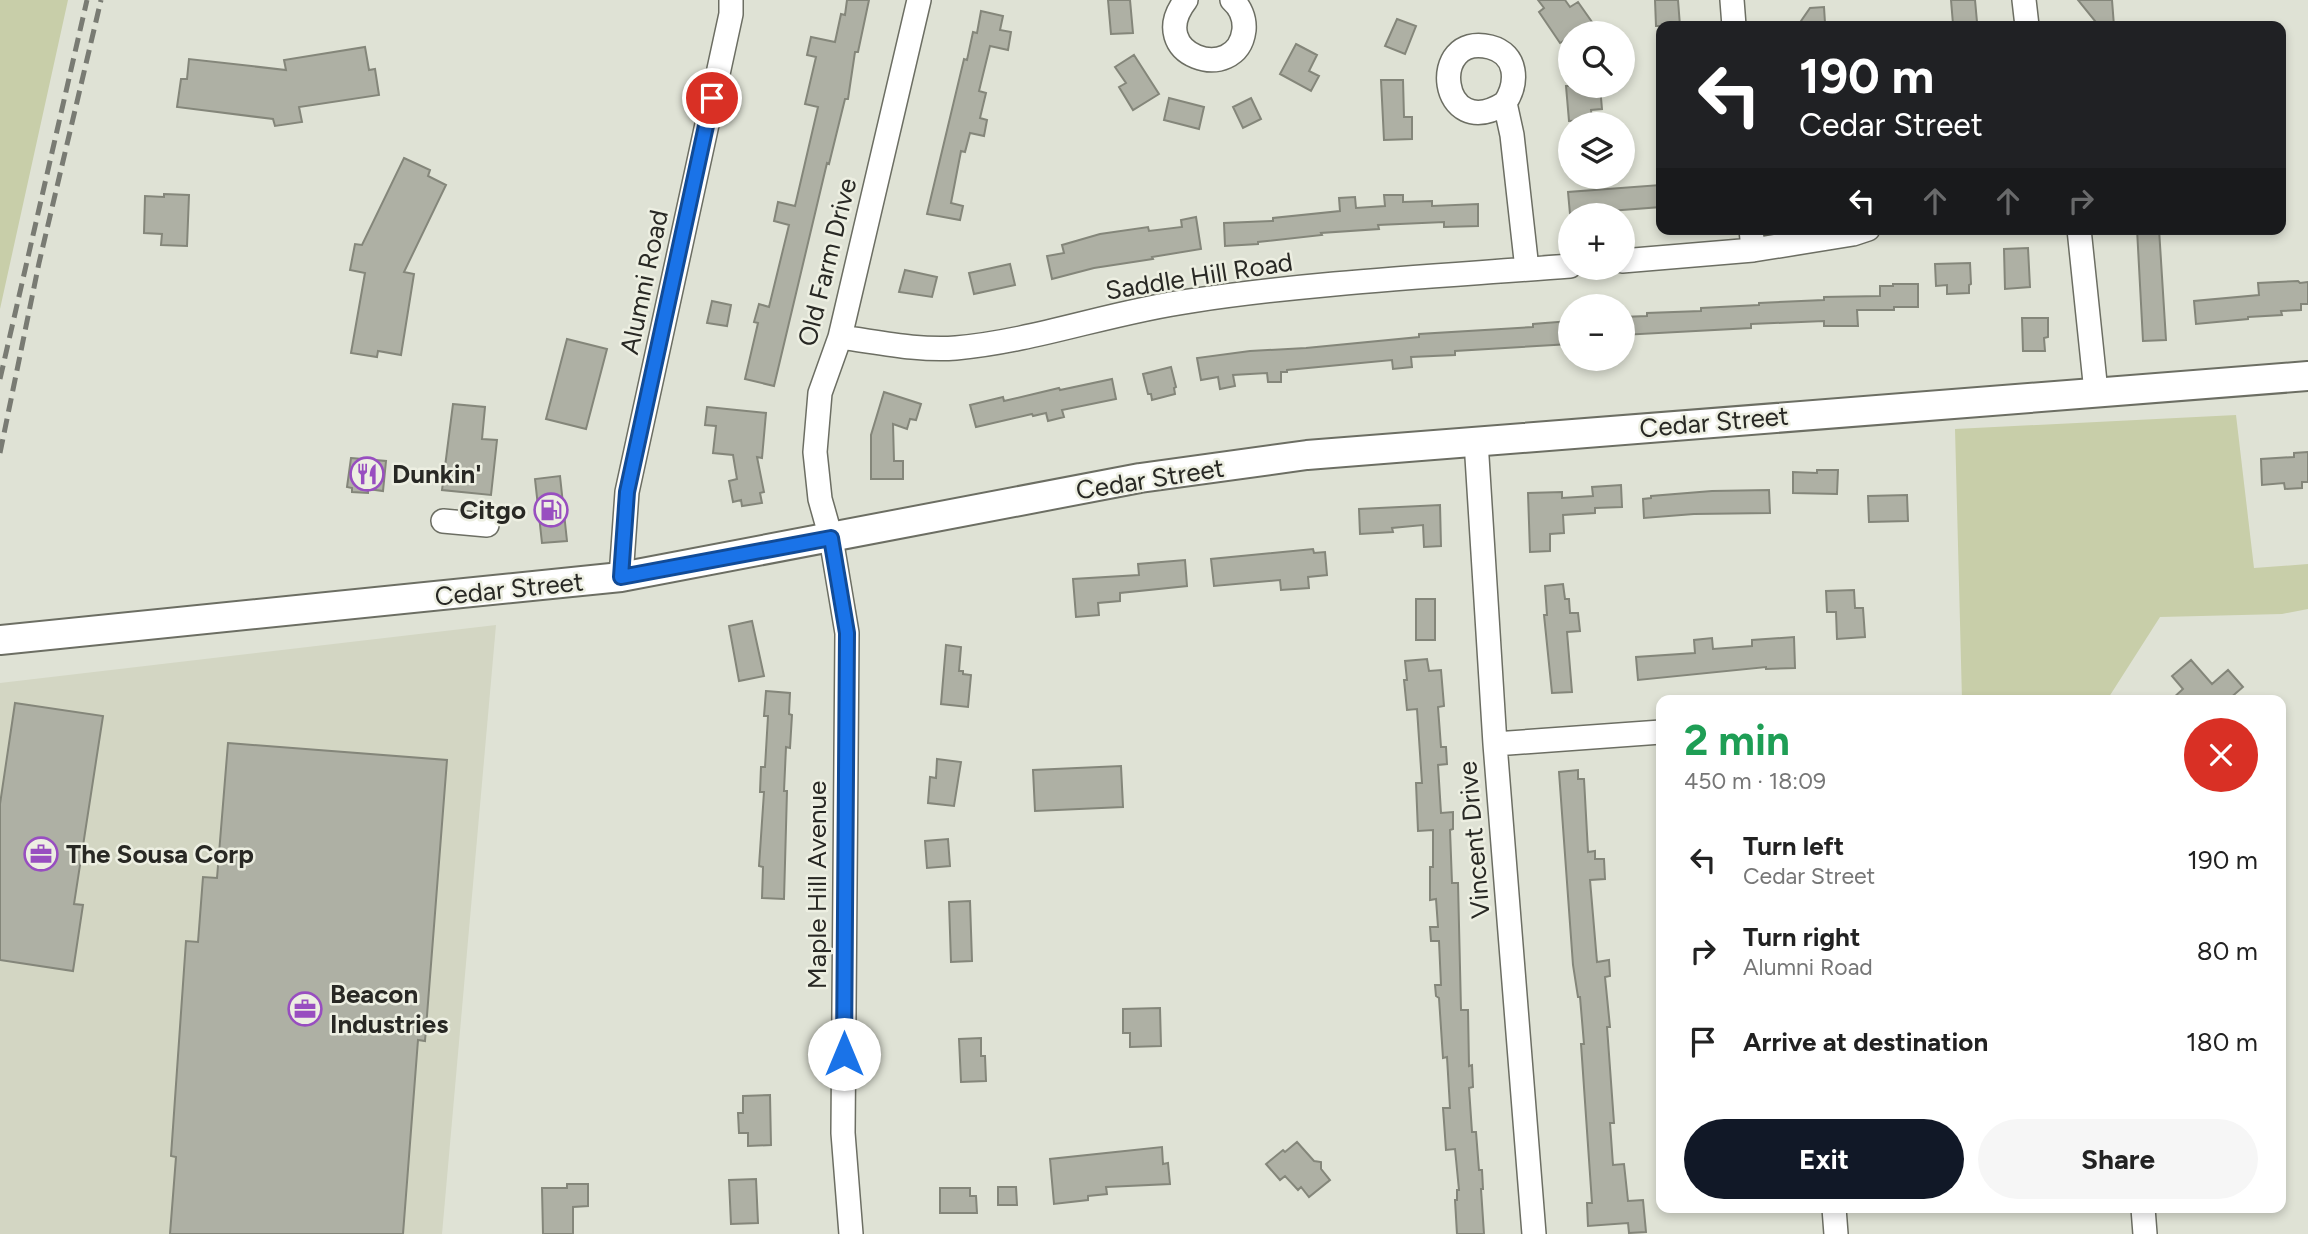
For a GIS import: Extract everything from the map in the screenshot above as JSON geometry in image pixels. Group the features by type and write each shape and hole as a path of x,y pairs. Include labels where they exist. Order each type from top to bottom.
{"main road":[{"name":"Cedar Street","path":"7,639 621,577 1140,478 1307,455 2308,376"}],"street":[{"name":"Alumni Road","path":"621,577 627,492 731,15 732,0"},
{"name":"Old Farm Drive","path":"831,538 820,499 815,452 820,393 840,337 919,0"},
{"path":"1186,0 1178,11 1174,24 1176,37 1183,49 1194,57 1208,61 1221,59 1233,52 1241,41 1244,28 1242,14 1232,0"},
{"path":"1732,0 1734,21"},
{"path":"2024,0 2026,21"},
{"path":"1504,103 1512,135 1527,269"},
{"path":"1635,259 1752,240 1836,235"},
{"path":"2080,235 2096,391"},
{"name":"Saddle Hill Road","path":"840,337 919,347 953,348 994,343 1186,301 1248,293 1558,267"},
{"name":"Vincent Drive","path":"1476,441 1495,744 1534,1234"},
{"path":"443,521 487,525"},
{"name":"Maple Hill Avenue","path":"831,538 847,633 843,1133 851,1234"},
{"path":"1495,744 1656,732"},
{"path":"1834,1213 1836,1234"},
{"path":"2143,1213 2145,1234"}],"shaded area":[{"path":"496,625 442,1234 0,1234 0,683"}],"green space":[{"path":"0,0 68,0 0,309"},
{"path":"2236,415 2254,568 2308,564 2308,609 2282,614 2160,617 2110,695 1962,695 1955,429"}],"building":[{"path":"847,0 869,0 858,52 855,52 848,99 845,99 829,164 827,163 774,386 745,379 758,323 754,322 759,304 769,307 789,225 774,221 778,202 795,206 818,107 805,104 816,57 807,55 811,37 835,42 841,14 845,15"},
{"path":"1108,0 1130,0 1133,33 1111,34"},
{"path":"1538,0 1565,0 1570,7 1578,2 1591,21 1558,21 1558,40 1539,12 1544,8"},
{"path":"1655,0 1678,0 1680,21 1656,21 1656,26"},
{"path":"1951,0 1975,0 1977,21 1953,21"},
{"path":"2078,0 2112,0 2114,21 2095,21"},
{"path":"1824,7 1825,21 1801,21 1810,8"},
{"path":"981,11 1003,16 1000,30 1011,32 1008,50 990,46 979,91 986,93 980,118 987,120 984,136 970,133 965,152 961,151 951,203 963,206 960,220 927,214 964,59 967,60 973,32 977,33"},
{"path":"1397,19 1416,26 1405,54 1385,46"},
{"path":"1296,44 1317,55 1309,71 1319,76 1311,91 1280,74"},
{"path":"365,47 369,70 375,69 379,95 299,107 302,122 275,126 273,119 177,107 181,79 187,79 189,59 286,70 284,60"},
{"path":"1134,55 1159,94 1133,110 1119,87 1126,83 1115,67"},
{"path":"1381,80 1403,80 1404,117 1412,117 1412,139 1384,140"},
{"path":"1169,98 1204,107 1199,129 1164,120"},
{"path":"1251,98 1261,119 1243,128 1233,107"},
{"path":"1567,98 1601,98 1602,109 1568,112"},
{"path":"404,158 430,170 428,176 446,185 404,272 414,274 401,355 378,351 377,357 351,353 365,273 350,270 355,244 362,245"},
{"path":"1656,185 1656,207 1635,209 1635,203 1569,203 1568,192"},
{"path":"164,194 189,195 187,246 161,245 162,234 144,233 145,196 164,197"},
{"path":"1384,195 1403,195 1403,202 1432,201 1432,206 1478,204 1478,226 1444,227 1444,222 1378,225 1379,229 1321,233 1322,235 1258,244 1225,246 1224,223 1273,221 1273,218 1340,211 1339,198 1355,197 1356,208 1385,206"},
{"path":"1196,217 1201,249 1094,268 1052,279 1047,256 1064,253 1062,245 1100,234 1148,227 1149,231 1182,227 1181,220"},
{"path":"2137,235 2159,235 2166,340 2143,341"},
{"path":"2028,248 2030,287 2005,289 2004,249"},
{"path":"1970,263 1969,293 1947,294 1947,285 1936,286 1935,264"},
{"path":"1010,264 1015,285 974,294 969,273"},
{"path":"905,270 937,277 932,297 899,292"},
{"path":"2308,282 2308,304 2301,304 2301,310 2281,311 2282,315 2196,324 2194,301 2259,295 2258,283"},
{"path":"1918,284 1918,307 1857,310 1858,326 1824,326 1824,321 1751,324 1751,328 1635,334 1635,316 1647,316 1647,313 1824,300 1824,297 1880,296 1880,286"},
{"path":"712,301 731,305 727,326 707,323"},
{"path":"2022,318 2048,318 2048,337 2044,338 2045,351 2023,351"},
{"path":"1558,322 1558,345 1455,351 1455,355 1411,357 1412,367 1393,369 1392,360 1287,370 1281,372 1281,382 1268,382 1267,373 1233,375 1235,386 1220,389 1218,377 1201,380 1197,358 1419,337 1419,334 1533,327 1533,324"},
{"path":"567,339 607,349 586,429 546,419"},
{"path":"1171,367 1175,394 1152,400 1143,374"},
{"path":"1112,379 1116,399 1062,410 1064,417 1048,421 1046,413 1032,414 976,427 970,405 1003,397 1004,401"},
{"path":"884,392 921,404 916,420 910,419 907,429 893,424 894,461 903,461 903,479 871,479 871,435"},
{"path":"453,404 485,407 482,439 497,440 491,495 442,490"},
{"path":"707,407 766,413 762,458 757,457 764,492 760,493 762,503 742,506 741,500 733,502 729,481 737,479 733,455 713,453 716,426 705,425"},
{"path":"2308,452 2308,482 2302,482 2302,488 2285,489 2284,483 2262,485 2261,459 2294,457 2294,453"},
{"name":"Dunkin'","path":"351,458 386,461 383,491 368,489 368,493 352,492 352,488 347,487"},
{"path":"1817,470 1838,470 1837,494 1793,493 1793,472 1817,473"},
{"name":"Citgo","path":"560,476 567,541 542,543 535,479"},
{"path":"1621,485 1622,507 1595,508 1595,513 1563,515 1564,533 1550,534 1550,551 1530,552 1528,493 1562,492 1562,498 1593,496 1592,487"},
{"path":"1769,490 1770,513 1644,518 1643,499 1651,496"},
{"path":"1907,495 1908,521 1869,522 1868,496"},
{"path":"1440,505 1441,546 1424,547 1423,525 1392,528 1393,532 1360,534 1359,509"},
{"path":"1313,549 1314,553 1325,552 1327,575 1308,577 1309,588 1281,590 1280,580 1214,586 1211,559"},
{"path":"1185,560 1187,586 1120,593 1120,601 1098,603 1099,615 1076,617 1073,579 1139,575 1138,564"},
{"path":"1563,584 1565,599 1569,599 1570,613 1578,613 1580,631 1567,632 1572,692 1552,693 1544,615 1547,615 1545,586"},
{"path":"1854,590 1855,608 1863,608 1865,637 1837,639 1836,612 1827,612 1826,591"},
{"path":"1416,599 1435,599 1435,640 1416,640"},
{"path":"752,621 764,676 739,681 729,626"},
{"path":"1794,637 1795,668 1766,667 1638,680 1636,657 1695,653 1694,640 1712,638 1713,649 1752,646 1752,640"},
{"path":"946,645 961,647 959,671 971,675 968,707 941,704"},
{"path":"1427,659 1429,671 1441,670 1444,706 1438,707 1441,747 1446,747 1447,764 1438,765 1441,813 1453,812 1453,829 1450,830 1452,883 1458,883 1461,1010 1468,1010 1469,1066 1472,1065 1473,1087 1469,1088 1472,1132 1476,1132 1479,1170 1482,1170 1484,1234 1457,1234 1455,1200 1459,1190 1455,1149 1446,1150 1443,1108 1450,1108 1447,1057 1443,1058 1439,998 1436,996 1435,985 1441,985 1439,941 1431,941 1430,927 1438,927 1436,899 1430,900 1433,830 1418,831 1416,783 1422,783 1417,709 1407,710 1404,680 1407,680 1405,661"},
{"path":"2191,660 2212,684 2228,670 2243,687 2234,695 2176,695 2183,689 2172,676"},
{"path":"766,691 790,693 789,714 792,715 790,748 786,747 784,791 787,791 784,899 762,898 763,867 759,866 764,792 760,792 761,767 765,767 768,716 764,716"},
{"name":"The Sousa Corp","path":"15,703 103,716 74,904 83,905 73,971 0,960 0,804"},
{"name":"Beacon Industries","path":"228,743 447,760 425,1041 418,1040 403,1234 170,1234 176,1157 171,1156 186,941 198,942 203,877 217,878"},
{"path":"937,759 961,762 954,806 928,803 930,777 936,778"},
{"path":"1121,766 1123,807 1035,811 1033,770"},
{"path":"1578,770 1578,779 1584,779 1588,852 1595,851 1595,859 1604,859 1605,879 1590,880 1597,962 1609,960 1610,976 1605,977 1610,1027 1607,1027 1614,1123 1610,1123 1613,1165 1624,1164 1628,1201 1643,1200 1646,1232 1629,1233 1628,1223 1588,1226 1587,1203 1592,1203 1581,1044 1584,1044 1580,997 1573,965 1559,772"},
{"path":"948,839 950,866 927,868 925,841"},
{"path":"970,901 972,961 951,962 949,902"},
{"path":"1160,1008 1161,1046 1130,1047 1130,1033 1123,1033 1123,1009"},
{"path":"981,1038 986,1081 961,1082 959,1039"},
{"path":"770,1095 771,1145 748,1146 748,1133 739,1133 738,1113 743,1113 743,1096"},
{"path":"1297,1142 1314,1161 1321,1162 1321,1169 1330,1180 1309,1197 1301,1187 1298,1190 1285,1176 1280,1180 1266,1164"},
{"path":"1162,1147 1163,1164 1168,1163 1170,1184 1106,1187 1107,1194 1088,1196 1088,1200 1054,1204 1050,1159"},
{"path":"756,1179 758,1223 731,1224 729,1180"},
{"path":"567,1184 588,1184 588,1206 573,1207 573,1234 543,1234 542,1188 567,1188"},
{"path":"998,1187 1016,1187 1017,1205 998,1205"},
{"path":"940,1188 970,1188 970,1196 976,1196 977,1213 940,1213"}],"railway":[{"path":"0,379 87,0"},
{"path":"0,453 39,263 101,0"}],"place":[{"name":"Dunkin'","path":"367,474"},
{"name":"Citgo","path":"551,510"},
{"name":"The Sousa Corp","path":"41,854"},
{"name":"Beacon Industries","path":"305,1009"}],"route":[{"path":"712,98 627,492 621,577 831,538 847,633 844,1054"}]}
